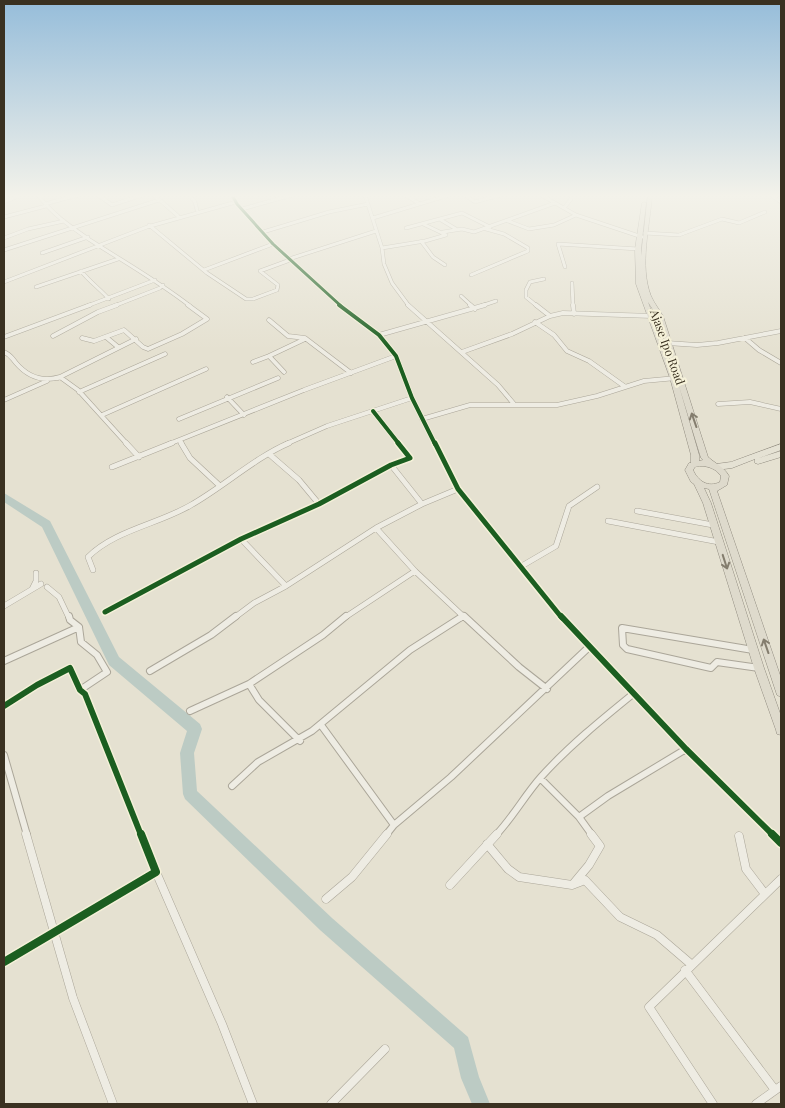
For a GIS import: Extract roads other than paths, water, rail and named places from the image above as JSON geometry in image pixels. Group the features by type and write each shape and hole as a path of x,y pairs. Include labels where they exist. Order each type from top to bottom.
{"highway":[{"name":"Ajase Ipo Road","path":"644,247 646,286 649,297 660,316 695,455 695,464 690,467 689,473 698,483"},
{"name":"Ajase Ipo Road","path":"638,249 639,284 706,458 723,473 723,482"},
{"path":"695,464 714,466"},
{"path":"698,483 710,487 723,482"},
{"path":"723,482 713,490 714,494 781,692"},
{"path":"698,483 704,495 753,650 781,730"}],"main road":[{"path":"714,466 732,465 781,447"},
{"path":"723,482 729,471 781,454"}],"street":[{"path":"42,253 60,247"},
{"path":"4,282 92,247"},
{"path":"82,338 90,342 124,330 136,339 143,348 148,349 182,334 208,319 163,285 118,259 102,247"},
{"path":"175,247 206,273 246,299 253,299 277,290 278,285 260,271 329,247"},
{"path":"204,270 266,247"},
{"path":"276,247 329,297 379,335 396,356 412,398 458,489 567,624 686,749 781,843"},
{"path":"389,247 382,248 384,264 392,283 407,304 498,385 514,404"},
{"path":"425,247 432,257 445,265"},
{"path":"471,274 528,251 526,247"},
{"path":"559,247 565,267"},
{"path":"601,247 638,249"},
{"path":"36,287 118,259"},
{"path":"81,271 109,299"},
{"path":"544,279 530,282 526,297 550,316"},
{"path":"4,337 109,299 155,280"},
{"path":"572,283 574,314"},
{"path":"54,336 98,312 160,288 163,285"},
{"path":"461,296 475,308"},
{"path":"379,335 496,301"},
{"path":"462,352 512,334 550,316 563,313 652,316"},
{"path":"270,320 288,336 305,338 350,373"},
{"path":"535,322 554,335 567,351 589,361 624,386"},
{"path":"667,343 697,345 781,331"},
{"path":"106,337 118,347"},
{"path":"253,362 305,338"},
{"path":"744,338 759,350 781,362"},
{"path":"57,379 136,339"},
{"path":"4,352 12,356 12,361 16,365 39,379 60,378 79,392 139,457"},
{"path":"79,392 164,354"},
{"path":"269,356 284,372"},
{"path":"112,467 396,356"},
{"path":"102,415 206,369"},
{"path":"179,419 227,397 278,378"},
{"path":"422,418 470,405 562,404 597,396 644,381 676,378"},
{"path":"4,400 49,380"},
{"path":"227,397 244,414"},
{"path":"93,570 88,557 95,550 132,531 190,506 284,445 327,426 412,398"},
{"path":"718,404 736,402 772,406 781,409"},
{"path":"106,612 241,539 318,504 391,465 410,458 373,411"},
{"path":"180,440 190,458 220,486"},
{"path":"269,454 299,480 318,504"},
{"path":"391,465 422,504"},
{"path":"520,567 556,546 569,506 598,487"},
{"path":"150,671 211,635 254,603 286,586 376,528 422,504 458,489"},
{"path":"637,511 713,525"},
{"path":"608,521 719,542"},
{"path":"376,528 415,571 519,667 547,688"},
{"path":"241,539 286,586"},
{"path":"190,710 249,684 323,635 351,612 415,571"},
{"path":"32,590 36,582 36,573"},
{"path":"4,606 41,584"},
{"path":"47,587 57,595 69,613 70,620 79,627 81,642 96,652 104,662 107,672 80,690"},
{"path":"232,786 258,762 300,741 321,725 329,715 410,650 464,616"},
{"path":"4,661 79,627"},
{"path":"753,650 622,628 623,645 627,649 711,668 717,662 759,668"},
{"path":"326,899 352,877 394,825 451,777 589,647"},
{"path":"4,706 37,685 70,668 80,690 85,694 156,872 222,1024 253,1104"},
{"path":"249,684 259,700 300,741"},
{"path":"450,885 511,819 540,778 585,733 633,694"},
{"path":"321,725 394,825"},
{"path":"579,817 608,796 686,749"},
{"path":"4,755 73,998 113,1104"},
{"path":"540,778 579,817 600,846 590,865 572,885"},
{"path":"739,836 746,869 765,894"},
{"path":"487,844 508,870 519,878 572,885 585,880 620,917 657,935 689,968 778,1088 756,1104"},
{"path":"4,962 156,872"},
{"path":"714,1104 649,1007 781,879"},
{"path":"331,1104 385,1049"}],"waterway":[{"path":"4,497 46,524 114,661 195,729 187,753 190,794 326,924 462,1043 470,1078 481,1104"}]}
